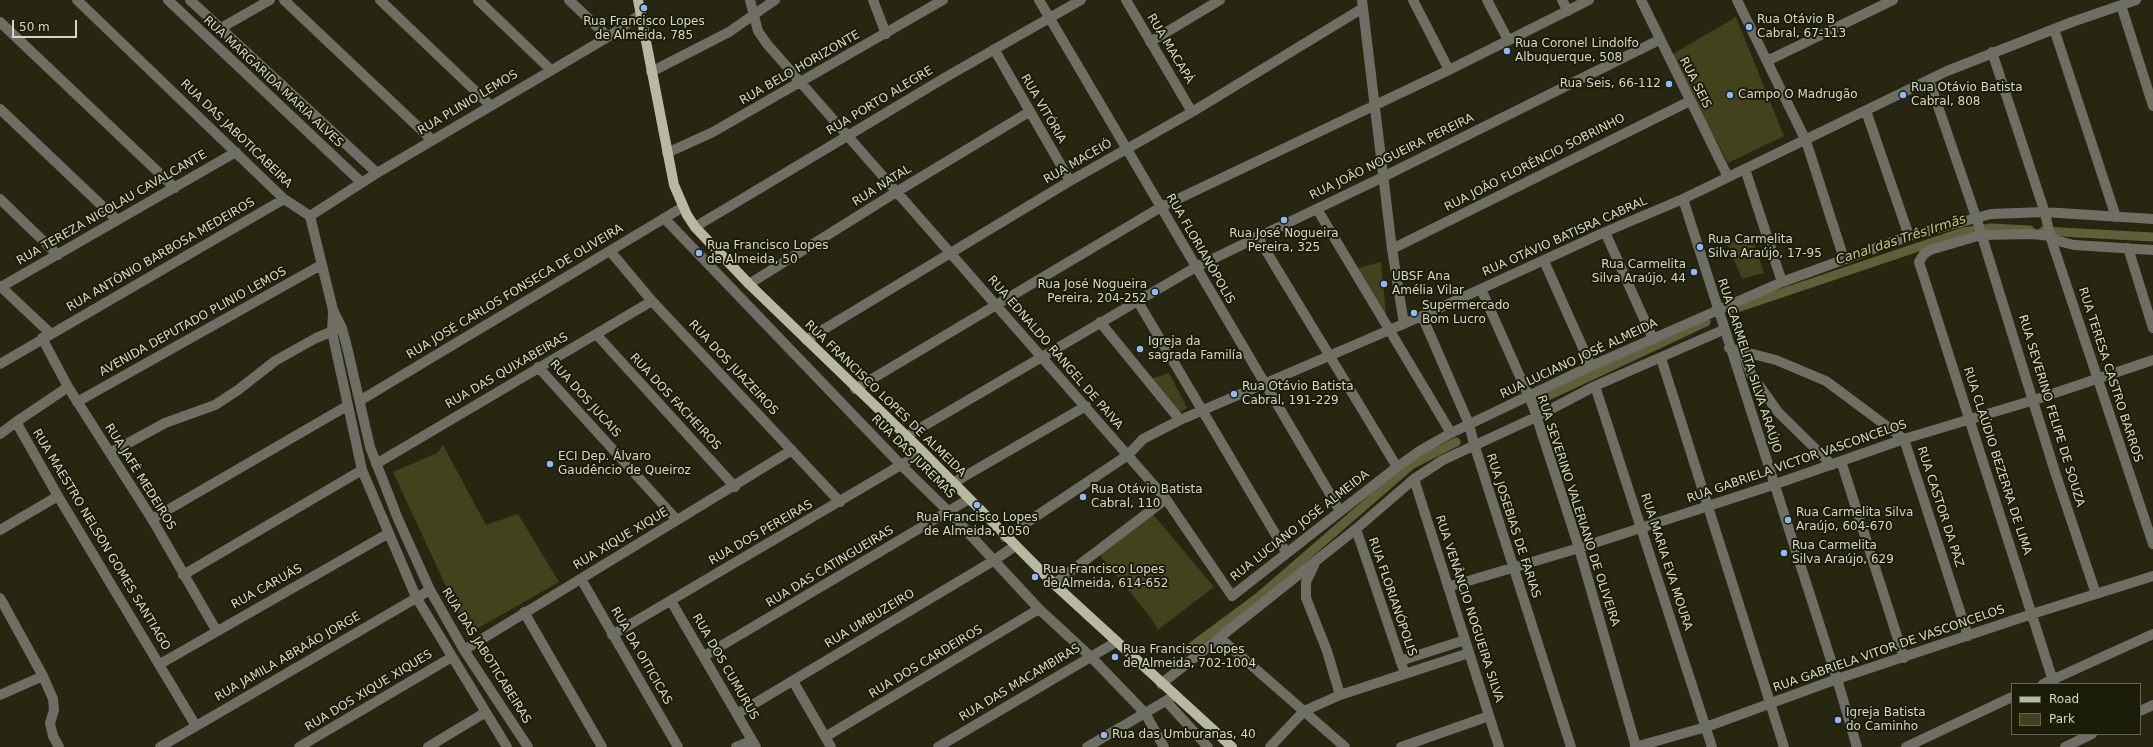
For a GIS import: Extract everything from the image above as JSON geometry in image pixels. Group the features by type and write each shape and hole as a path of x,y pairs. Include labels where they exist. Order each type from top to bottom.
{"main road":[{"name":"RUA FRANCISCO LOPES DE ALMEIDA","path":"638,0 674,185 683,207 695,227 749,284 855,389 905,437 923,452 1015,546 1161,684 1170,698 1232,747"}],"street":[{"name":"RUA DAS JABOTICABEIRA","path":"77,0 284,199 310,216"},
{"name":"RUA MARGARIDA MARIA ALVES","path":"168,0 361,182"},
{"name":"RUA MARGARIDA MARIA ALVES","path":"190,0 377,173"},
{"path":"221,28 270,0"},
{"path":"284,0 432,140"},
{"path":"380,0 491,106"},
{"path":"478,0 551,70"},
{"path":"569,0 608,37"},
{"name":"RUA EDNALDO RANGEL DE PAIVA","path":"750,0 752,16 758,31 767,44 898,191 949,253 1042,356 1166,499 1232,596"},
{"path":"652,72 729,32 775,0"},
{"path":"873,0 886,34"},
{"name":"RUA BELO HORIZONTE","path":"667,152 713,132 943,0"},
{"name":"RUA FLORIANÓPOLIS","path":"1039,0 1340,510"},
{"name":"RUA PORTO ALEGRE","path":"695,227 994,49 1081,0"},
{"name":"RUA MACAPÁ","path":"1126,0 1192,112"},
{"path":"1150,42 1220,0"},
{"path":"1413,0 1449,70"},
{"path":"1487,0 1508,40"},
{"path":"1562,0 1568,11"},
{"path":"855,389 995,304 1161,208 1449,70 1588,0"},
{"name":"RUA SEIS","path":"1641,0 1659,40 1728,177"},
{"path":"1739,0 1806,141 1844,259"},
{"path":"1767,61 1893,0"},
{"name":"RUA OTÁVIO BATISRA CABRAL","path":"1006,537 1128,455 1143,439 1180,420 1265,385 1404,324 1605,232 1682,199 1806,141 1930,80 1992,52 2136,0"},
{"path":"1362,4 1392,249 1404,324"},
{"name":"RUA MACEIÓ","path":"806,340 1070,181 1192,112 1362,4"},
{"path":"2121,5 2153,106"},
{"name":"RUA PLINIO LEMOS","path":"310,216 361,182 608,37 640,14"},
{"path":"0,22 175,188"},
{"path":"2054,29 2116,217"},
{"name":"RUA JOÃO NOGUEIRA PEREIRA","path":"905,437 1137,300 1196,267 1257,236 1383,177 1659,40"},
{"name":"RUA VITÓRIA","path":"994,49 1070,181"},
{"name":"RUA TERESA CASTRO BARROS","path":"1992,52 2050,236 2099,378 2137,501 2153,544"},
{"path":"1930,80 1976,217"},
{"name":"RUA JOÃO FLORÊNCIO SOBRINHO","path":"1392,249 1690,101"},
{"path":"0,109 117,220"},
{"path":"1866,111 1909,236"},
{"name":"RUA NATAL","path":"749,284 898,191 1029,112"},
{"name":"RUA TEREZA NICOLAU CAVALCANTE","path":"1,286 58,255 236,152"},
{"path":"1745,169 1782,282"},
{"path":"0,199 58,255"},
{"name":"RUA ANTÔNIO BARBOSA MEDEIROS","path":"0,364 284,199"},
{"name":"RUA CARMELITA SILVA ARAÚJO","path":"1682,199 1837,680 1857,747"},
{"name":"RUA JOSÉ CARLOS FONSECA DE OLIVEIRA","path":"361,400 683,207"},
{"path":"1317,209 1451,433"},
{"name":"RUA LUCIANO JOSÉ ALMEIDA","path":"1232,596 1340,510 1421,450 1469,424 1590,366 1782,282 1909,236 1976,217 2016,212 2153,219"},
{"path":"310,216 333,310 347,406 362,470 416,597 507,747"},
{"name":"RUA SEVERINO FELIPE DE SOUZA","path":"1976,217 2096,594"},
{"name":"RUA DAS JUREMAS","path":"664,218 901,465 949,512 1039,609 1091,657 1145,713 1164,747"},
{"path":"1605,232 1653,339"},
{"path":"1981,235 2015,233 2050,236 2058,241 2074,245 2153,250"},
{"name":"RUA CLAÚDIO BEZERRA DE LIMA","path":"1981,235 1930,250 1920,258 1920,268 2053,682"},
{"path":"1257,236 1397,467"},
{"path":"2128,248 2153,328"},
{"name":"RUA DOS JUAZEIROS","path":"610,251 652,301 840,502"},
{"path":"1544,261 1590,366"},
{"name":"AVENIDA DEPUTADO PLINIO LEMOS","path":"77,402 321,265"},
{"name":"RUA JAFÉ MEDEIROS","path":"1,286 46,336 68,387 152,519 216,630"},
{"name":"RUA SEVERINO VALERIANO DE OLIVEIRA","path":"1481,289 1529,396 1579,548 1635,747"},
{"path":"1137,300 1286,552"},
{"name":"RUA DAS QUIXABEIRAS","path":"376,464 652,301"},
{"name":"RUA JOSEBIAS DE FARIAS","path":"1422,316 1469,424 1570,747"},
{"path":"1100,322 1180,420"},
{"path":"110,453 165,423 215,405 238,390 275,361 316,338 337,330"},
{"name":"RUA DAS JABOTICABEIRAS","path":"337,330 361,400 376,464 430,590 464,650 528,747"},
{"path":"1161,684 1356,529 1414,479 1442,460 1474,444 1536,417 1595,386 1723,330"},
{"name":"RUA DOS FACHEIROS","path":"596,334 735,486"},
{"name":"RUA CASTOR DA PAZ","path":"1729,348 1776,360 1826,381 1904,439 1968,636"},
{"path":"1742,351 1751,374 1778,412 1837,463 1904,658"},
{"path":"1661,358 1706,507 1784,747"},
{"name":"RUA GABRIELA VICTOR VASCONCELOS","path":"1448,588 1579,548 1641,526 1706,507 1904,439 2034,400 2153,360"},
{"name":"RUA DOS JUCAIS","path":"538,367 677,520"},
{"name":"RUA MARIA EVA MOURA","path":"1595,386 1712,747"},
{"name":"RUA MAESTRO NELSON GOMES SANTIAGO","path":"68,387 16,422 58,496 196,726"},
{"path":"152,519 347,406"},
{"path":"953,483 1086,406"},
{"path":"0,434 16,422"},
{"name":"RUA XIQUE XIQUE","path":"464,650 524,612 735,486 792,450"},
{"name":"RUA DOS PEREIRAS","path":"612,635 923,452"},
{"path":"183,575 362,470"},
{"name":"RUA VENÂNCIO NOGUEIRA SILVA","path":"1414,479 1499,747"},
{"path":"0,530 58,496"},
{"name":"RUA DAS CATINGUEIRAS","path":"704,656 949,512 969,498"},
{"path":"1054,584 1166,499"},
{"name":"RUA FLORIANÓPOLIS","path":"1356,529 1405,674"},
{"name":"RUA CARUÁS","path":"160,664 216,630 389,533"},
{"name":"RUA UMBUZEIRO","path":"737,714 993,561 1015,546"},
{"path":"1317,559 1306,582 1306,598 1327,651 1340,695"},
{"name":"RUA GABRIELA VITOR DE VASCONCELOS","path":"1635,747 1706,727 1837,680 2032,614 2153,576"},
{"name":"RUA DA OITICICAS","path":"581,578 612,635 678,747"},
{"name":"RUA JAMILA ABRAÃO JORGE","path":"160,747 171,744 196,726 430,590"},
{"path":"0,598 43,676 53,699 54,710 50,723 53,736 59,747"},
{"name":"RUA DOS CUMURUS","path":"671,601 754,744"},
{"name":"RUA DOS CARDEIROS","path":"825,737 1039,609"},
{"path":"524,612 602,747"},
{"path":"2053,682 2153,634"},
{"path":"1220,638 1345,747"},
{"path":"1400,661 1465,640"},
{"name":"RUA DAS MACAMBIRAS","path":"938,747 1116,642"},
{"path":"1270,747 1304,711 1340,695 1469,652"},
{"name":"RUA DOS XIQUE XIQUES","path":"299,747 452,657"},
{"path":"0,695 43,676"},
{"path":"793,681 831,747"},
{"path":"1906,747 2011,697"},
{"path":"1087,747 1170,698 1208,747"},
{"path":"2141,711 2153,705"},
{"path":"428,747 486,712"},
{"path":"1402,747 1489,716"},
{"path":"2070,743 2090,735"},
{"path":"736,747 754,744"}],"green space":[{"name":"Campo O Madrugão","path":"1736,17 1784,136 1728,163 1671,55"},
{"path":"1752,236 1764,273 1742,279 1727,243"},
{"path":"1381,262 1387,324 1354,269"},
{"path":"1169,373 1187,408 1177,414 1151,379"},
{"path":"443,445 486,525 518,514 559,582 468,634 393,472 437,453"},
{"path":"1152,513 1214,587 1158,630 1151,618 1098,553"}],"waterway":[{"name":"Canal das Três Irmãs","path":"1734,309 1963,232 1991,228 2030,230"},
{"name":"Canal das Três Irmãs","path":"2043,231 2153,237"},
{"path":"1533,403 1706,322"},
{"path":"1191,647 1260,596 1411,465 1456,442"}],"place":[{"name":"Rua Francisco Lopes de Almeida, 785","path":"644,8"},
{"name":"Rua Otávio B Cabral, 67-113","path":"1749,27"},
{"name":"Rua Coronel Lindolfo Albuquerque, 508","path":"1507,51"},
{"name":"Rua Seis, 66-112","path":"1669,84"},
{"name":"Campo O Madrugão","path":"1730,95"},
{"name":"Rua Otávio Batista Cabral, 808","path":"1903,95"},
{"name":"Rua José Nogueira Pereira, 325","path":"1284,220"},
{"name":"Rua Carmelita Silva Araújo, 17-95","path":"1700,247"},
{"name":"Rua Francisco Lopes de Almeida, 50","path":"699,253"},
{"name":"Rua Carmelita Silva Araújo, 44","path":"1694,272"},
{"name":"UBSF Ana Amélia Vilar","path":"1384,284"},
{"name":"Rua José Nogueira Pereira, 204-252","path":"1155,292"},
{"name":"Supermercado Bom Lucro","path":"1414,313"},
{"name":"Igreja da sagrada Familía","path":"1140,349"},
{"name":"Rua Otávio Batista Cabral, 191-229","path":"1234,394"},
{"name":"ECI Dep. Álvaro Gaudêncio de Queiroz","path":"550,464"},
{"name":"Rua Otávio Batista Cabral, 110","path":"1083,497"},
{"name":"Rua Francisco Lopes de Almeida, 1050","path":"977,505"},
{"name":"Rua Carmelita Silva Araújo, 604-670","path":"1788,520"},
{"name":"Rua Carmelita Silva Araújo, 629","path":"1784,553"},
{"name":"Rua Francisco Lopes de Almeida, 614-652","path":"1035,577"},
{"name":"Rua Francisco Lopes de Almeida, 702-1004","path":"1115,657"},
{"name":"Igreja Batista do Caminho","path":"1838,720"},
{"name":"Rua das Umburanas, 40","path":"1104,735"}]}
